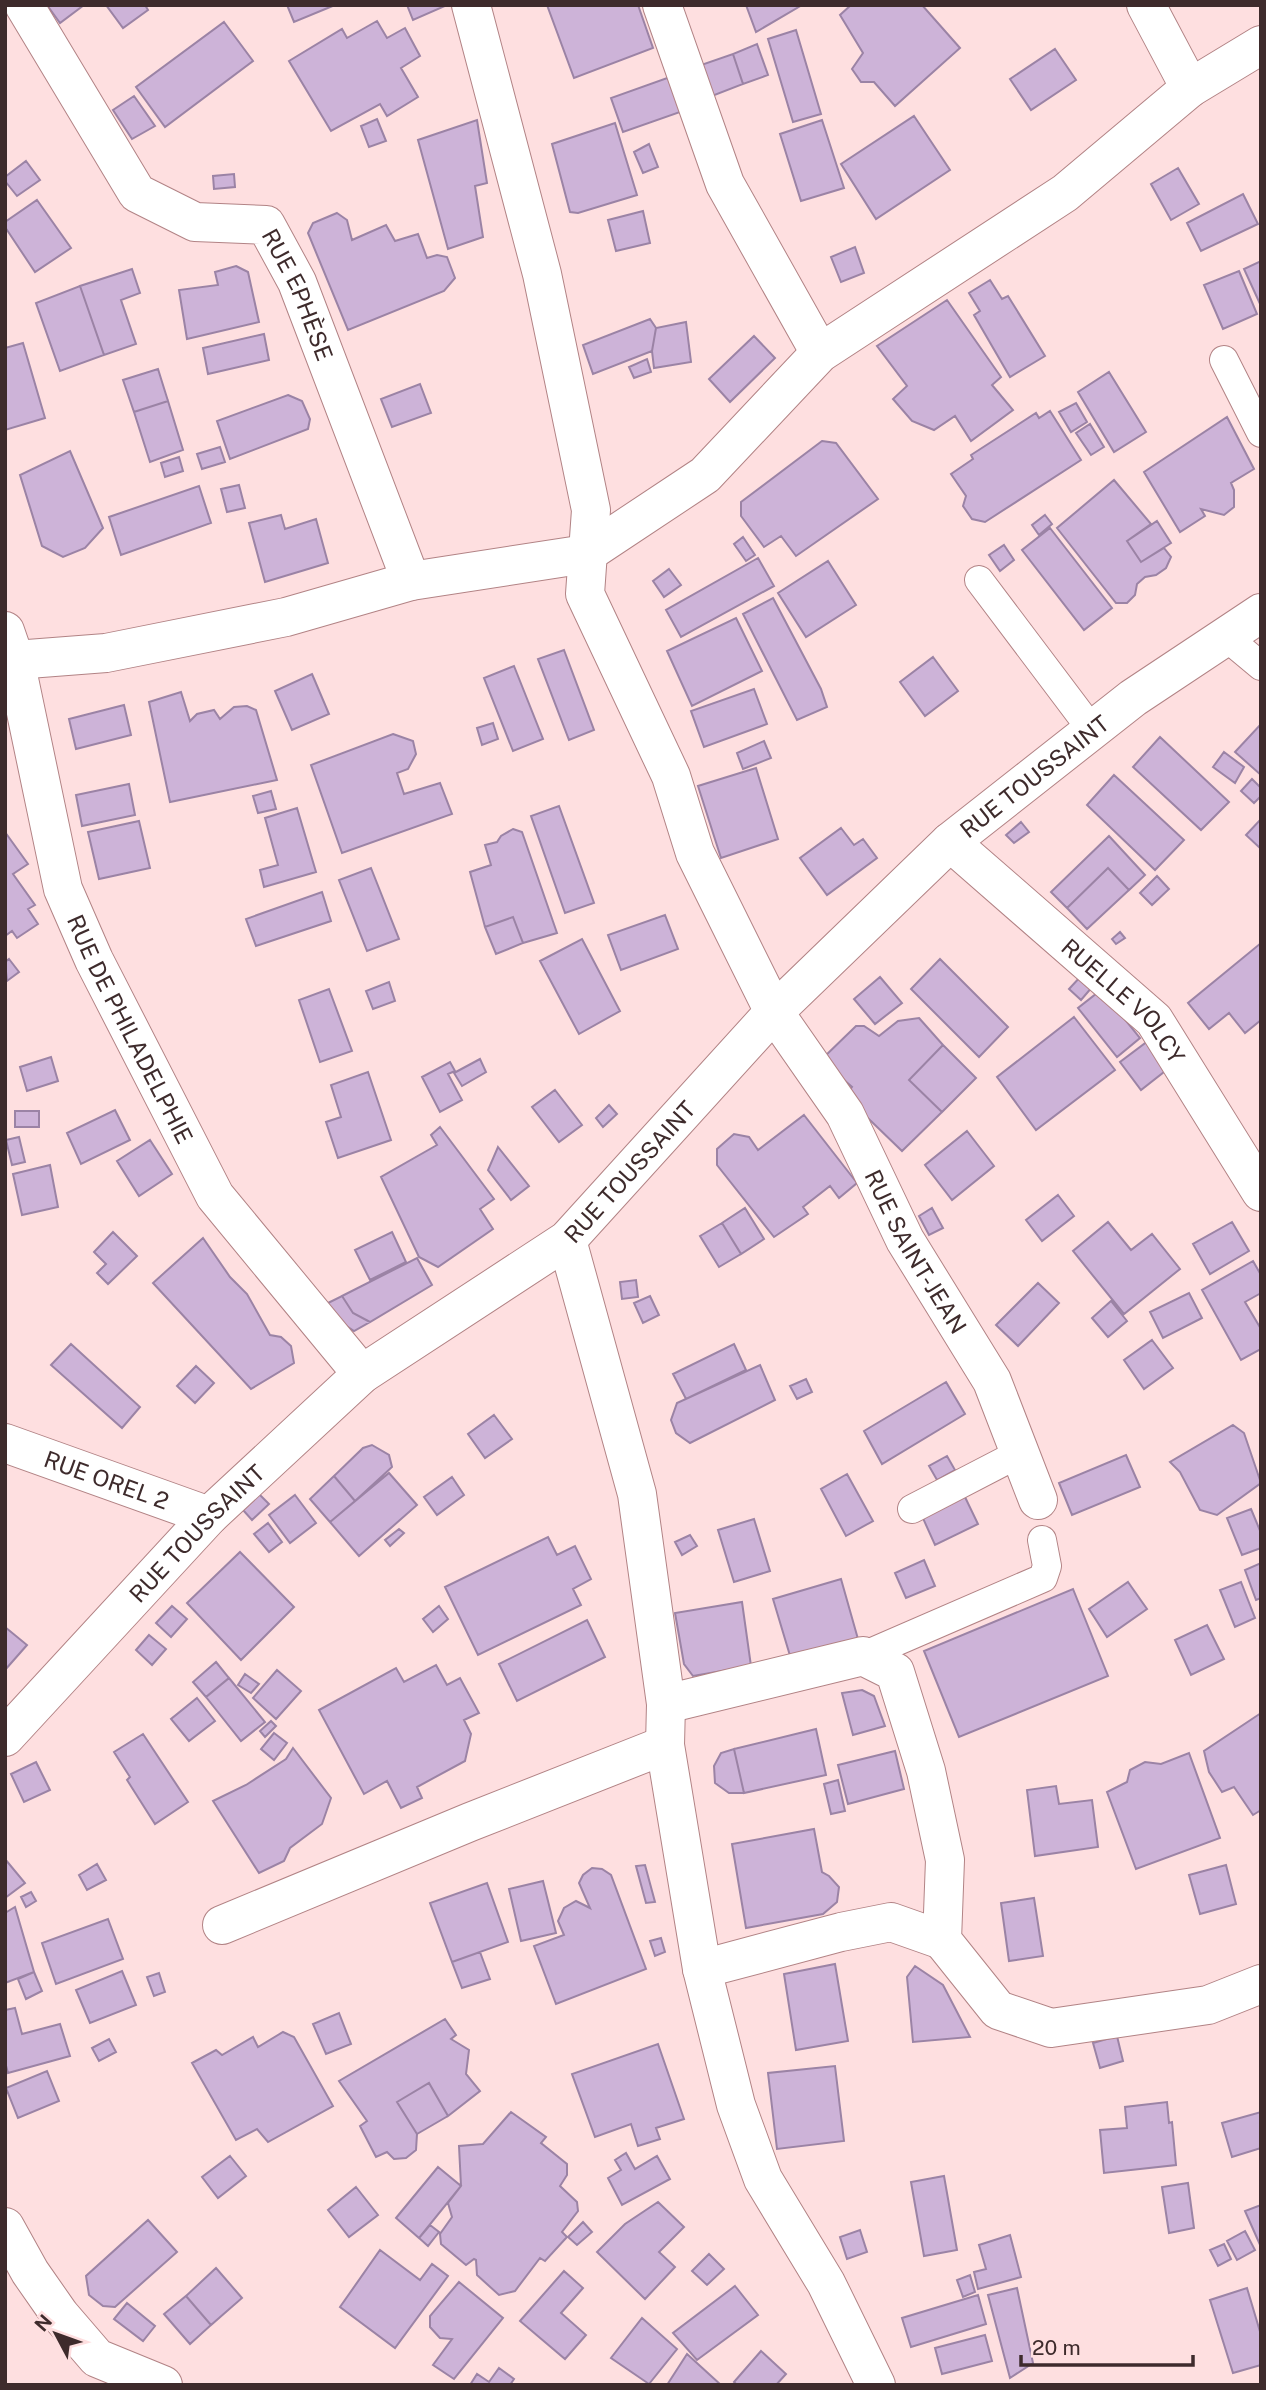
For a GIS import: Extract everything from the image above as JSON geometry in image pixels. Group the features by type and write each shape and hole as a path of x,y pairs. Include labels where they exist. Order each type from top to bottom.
{"street":[{"name":"RUE EPHÈSE","path":"24,5 137,193 195,222 266,225 297,282 411,581"},
{"name":"RUE SAINT-JEAN","path":"471,5 542,274 591,510 585,594 671,776 695,853 774,1013 845,1114 905,1240 992,1381 1038,1500"},
{"path":"662,5 725,184 820,353"},
{"path":"1146,5 1190,88"},
{"path":"8,651 106,653 286,617 411,581 586,554 705,475 820,353 1065,193 1190,88 1261,45"},
{"name":"RUE TOUSSAINT","path":"5,1737 209,1516 362,1374 567,1240 774,1013 950,842 1133,698 1261,613"},
{"name":"RUE DE PHILADELPHIE","path":"8,651 63,889 94,960 215,1196 362,1374"},
{"name":"RUELLE VOLCY","path":"950,842 1154,1020 1261,1192"},
{"path":"567,1240 637,1494 666,1704 665,1745 702,1969 736,2105 763,2179 826,2283 876,2385"},
{"name":"RUE OREL 2","path":"5,1443 209,1516"},
{"path":"666,1704 863,1656 895,1672 926,1770 945,1860 942,1940"},
{"path":"222,1925 665,1745"},
{"path":"702,1969 841,1932 891,1922 942,1940 998,2010 1051,2028 1208,2005 1261,1984"},
{"path":"5,2227 30,2272 60,2315 97,2358 163,2385"}],"lane":[{"path":"1224,360 1261,433"},
{"path":"979,580 1092,730"},
{"path":"1225,636 1261,666"},
{"path":"912,1509 1020,1453"},
{"path":"863,1656 1042,1578 1047,1566 1042,1540"}],"building":[{"path":"47,5 84,5 60,23"},
{"path":"106,5 145,5 148,10 123,28"},
{"path":"287,5 335,5 294,22"},
{"path":"407,5 444,5 445,6 413,20"},
{"path":"547,5 638,5 653,48 574,78"},
{"path":"746,5 802,5 756,32"},
{"path":"851,5 922,5 960,48 895,106 874,82 861,82 852,69 863,53 840,15"},
{"path":"377,21 387,38 405,28 420,56 401,68 418,97 387,116 380,104 331,131 289,61 342,29 347,38"},
{"path":"224,22 253,61 165,127 136,87"},
{"path":"796,30 821,114 793,122 768,39"},
{"path":"757,44 768,75 743,84 733,54"},
{"path":"1055,49 1076,80 1031,110 1010,79"},
{"path":"733,54 743,84 712,96 701,65"},
{"path":"670,77 683,111 623,132 611,98"},
{"path":"134,96 155,126 132,139 113,110"},
{"path":"914,116 950,170 876,219 841,164"},
{"path":"377,119 386,141 369,147 361,126"},
{"path":"477,120 487,183 475,186 483,237 448,249 418,140"},
{"path":"822,120 844,188 801,201 780,134"},
{"path":"615,123 637,195 578,213 570,212 552,144"},
{"path":"649,144 658,167 643,173 634,152"},
{"path":"26,161 40,180 17,196 5,181 5,177"},
{"path":"1178,168 1199,204 1171,220 1151,184"},
{"path":"234,174 235,187 214,189 213,176"},
{"path":"1243,194 1258,224 1201,251 1187,223"},
{"path":"37,200 71,248 35,272 5,227 5,222"},
{"path":"643,211 650,243 616,251 608,220"},
{"path":"337,213 347,220 352,240 386,225 395,241 418,234 427,258 437,255 447,257 455,278 444,291 348,330 308,233 313,223"},
{"path":"855,247 864,273 841,282 831,257"},
{"path":"1261,261 1261,306 1244,269"},
{"path":"236,266 248,272 259,322 187,339 179,290 218,285 215,272"},
{"path":"132,269 140,293 121,300 136,344 104,355 80,286"},
{"path":"1239,271 1257,314 1223,329 1204,285"},
{"path":"990,280 1002,299 1008,296 1045,356 1010,377 974,315 980,311 969,293"},
{"path":"80,286 104,355 60,371 36,303"},
{"path":"947,300 1001,377 992,385 1013,410 971,441 955,416 934,430 912,421 893,399 907,386 877,346"},
{"path":"650,319 656,328 652,351 593,374 583,345"},
{"path":"686,322 691,362 654,368 652,351 656,328"},
{"path":"264,334 269,360 208,374 203,348"},
{"path":"754,336 775,358 730,402 709,379"},
{"path":"23,343 45,418 5,430 5,348"},
{"path":"647,359 651,372 634,378 629,367"},
{"path":"158,369 168,401 134,412 123,380"},
{"path":"1109,372 1146,432 1114,452 1078,392"},
{"path":"420,384 431,413 392,427 381,399"},
{"path":"288,395 302,401 310,419 308,429 230,459 217,421"},
{"path":"168,401 183,450 150,462 134,412"},
{"path":"1076,403 1087,422 1071,432 1059,412"},
{"path":"1050,411 1081,460 985,522 972,519 963,506 966,496 951,474 973,459 971,455 1036,413 1039,418"},
{"path":"1227,417 1254,469 1231,483 1234,490 1234,507 1224,515 1201,509 1205,516 1180,532 1144,472"},
{"path":"1090,424 1104,447 1091,455 1076,433"},
{"path":"822,441 836,443 878,499 796,556 781,536 764,547 741,516 741,502"},
{"path":"220,447 225,462 202,469 197,454"},
{"path":"70,451 103,528 85,548 63,557 42,546 20,475"},
{"path":"179,457 183,471 165,477 161,463"},
{"path":"1114,480 1151,524 1127,541 1141,562 1164,548 1171,557 1166,568 1156,575 1145,577 1137,584 1135,595 1127,603 1116,603 1057,528"},
{"path":"239,485 245,508 227,512 221,489"},
{"path":"199,486 211,523 121,555 109,517"},
{"path":"281,515 285,529 316,519 328,563 265,582 249,523"},
{"path":"1045,515 1052,524 1039,535 1032,525"},
{"path":"1157,521 1171,543 1141,562 1127,541"},
{"path":"1050,528 1112,608 1084,630 1022,550"},
{"path":"743,537 755,555 746,561 734,544"},
{"path":"1004,545 1014,560 1000,571 989,555"},
{"path":"758,558 774,586 681,637 666,610"},
{"path":"828,561 856,605 806,637 778,593"},
{"path":"669,569 681,585 664,597 653,581"},
{"path":"773,598 821,689 827,707 797,720 743,614"},
{"path":"736,618 762,671 692,706 667,651"},
{"path":"564,650 594,730 569,740 538,659"},
{"path":"933,657 958,691 925,716 900,682"},
{"path":"514,666 543,739 513,751 484,678"},
{"path":"312,674 329,714 292,730 275,691"},
{"path":"754,689 767,724 704,747 691,711"},
{"path":"181,692 190,721 197,714 214,710 220,719 234,707 247,706 256,710 277,780 170,802 149,702"},
{"path":"124,705 131,735 76,749 69,719"},
{"path":"493,723 498,739 482,745 477,728"},
{"path":"1261,724 1261,775 1235,752"},
{"path":"393,734 413,741 416,754 408,769 397,773 404,794 440,783 452,814 342,853 311,765"},
{"path":"1160,737 1229,802 1201,830 1133,767"},
{"path":"764,741 771,758 743,769 737,753"},
{"path":"1224,752 1244,767 1235,783 1213,767"},
{"path":"756,768 778,839 721,858 698,786"},
{"path":"1114,775 1184,840 1155,870 1087,805"},
{"path":"1252,779 1261,788 1261,796 1254,803 1241,791"},
{"path":"129,784 135,815 82,826 76,795"},
{"path":"271,791 276,809 258,813 253,796"},
{"path":"559,806 594,903 565,913 531,816"},
{"path":"297,808 316,872 264,887 260,870 278,865 265,818"},
{"path":"1261,819 1261,849 1246,835"},
{"path":"139,821 150,868 99,879 88,832"},
{"path":"1021,822 1029,832 1014,843 1006,835"},
{"path":"841,828 854,845 863,839 877,858 827,895 800,858"},
{"path":"513,829 522,832 557,933 523,943 513,917 485,927 470,872 491,865 485,845 497,842 501,836"},
{"path":"5,832 28,864 13,874 35,905 28,909 38,924 17,938 12,931 5,936"},
{"path":"1109,836 1145,875 1129,890 1108,868 1067,908 1051,892"},
{"path":"371,868 399,939 367,951 339,880"},
{"path":"1108,868 1129,890 1087,929 1067,908"},
{"path":"1157,876 1169,889 1152,905 1140,893"},
{"path":"322,892 331,921 256,946 246,919"},
{"path":"665,915 678,949 621,970 608,935"},
{"path":"513,917 523,943 496,954 485,927"},
{"path":"1120,932 1125,938 1116,944 1112,939"},
{"path":"582,939 620,1011 579,1034 540,961"},
{"path":"1261,943 1261,1020 1245,1033 1229,1013 1209,1029 1188,1003"},
{"path":"9,959 19,972 7,981 5,962"},
{"path":"940,959 1008,1027 979,1057 911,989"},
{"path":"1082,975 1093,986 1081,1000 1069,989"},
{"path":"880,977 902,1003 875,1024 854,999"},
{"path":"389,982 395,1001 373,1009 366,991"},
{"path":"329,989 352,1051 320,1062 299,1000"},
{"path":"1101,990 1140,1038 1117,1057 1078,1008"},
{"path":"1074,1017 1115,1070 1036,1130 997,1077"},
{"path":"919,1018 943,1045 909,1080 942,1112 902,1151 845,1096 852,1087 821,1060 856,1026 864,1026 879,1036 898,1021"},
{"path":"1148,1041 1169,1068 1141,1090 1120,1062"},
{"path":"943,1045 976,1078 942,1112 909,1080"},
{"path":"51,1057 58,1081 27,1091 20,1067"},
{"path":"480,1059 486,1072 462,1086 454,1073"},
{"path":"450,1062 455,1071 448,1074 462,1100 440,1112 422,1077"},
{"path":"368,1072 391,1140 338,1158 326,1122 341,1117 331,1085"},
{"path":"555,1090 582,1125 559,1142 532,1107"},
{"path":"609,1105 617,1114 603,1127 596,1118"},
{"path":"115,1110 130,1140 81,1164 67,1133"},
{"path":"15,1111 39,1111 39,1127 15,1127"},
{"path":"804,1115 857,1183 839,1198 830,1186 803,1207 808,1214 774,1237 717,1165 717,1149 734,1134 749,1137 758,1150"},
{"path":"440,1127 494,1199 480,1209 493,1229 438,1267 419,1257 381,1177 437,1145 431,1135"},
{"path":"967,1131 994,1166 952,1200 925,1165"},
{"path":"19,1137 25,1162 12,1165 6,1140"},
{"path":"150,1140 172,1174 139,1196 117,1161"},
{"path":"498,1147 529,1186 511,1200 488,1170"},
{"path":"50,1165 58,1207 22,1215 13,1174"},
{"path":"1058,1195 1074,1216 1042,1241 1026,1220"},
{"path":"745,1208 764,1239 741,1254 722,1223"},
{"path":"932,1208 943,1228 929,1235 919,1216"},
{"path":"1108,1222 1131,1250 1152,1234 1180,1269 1124,1314 1073,1251"},
{"path":"1232,1222 1249,1251 1210,1274 1193,1244"},
{"path":"722,1223 741,1254 719,1267 700,1236"},
{"path":"113,1232 137,1256 108,1284 97,1273 106,1264 94,1252"},
{"path":"392,1232 406,1262 370,1280 355,1250"},
{"path":"203,1238 230,1277 247,1294 270,1335 281,1337 291,1346 294,1363 251,1389 153,1283"},
{"path":"417,1258 432,1285 370,1322 353,1313 342,1296"},
{"path":"1253,1261 1261,1275 1261,1293 1245,1302 1261,1329 1261,1349 1241,1360 1202,1290"},
{"path":"636,1280 638,1297 622,1299 620,1282"},
{"path":"1038,1283 1059,1303 1018,1346 996,1325"},
{"path":"1189,1293 1202,1318 1163,1338 1150,1312"},
{"path":"342,1296 353,1313 370,1322 354,1331 336,1319 326,1304"},
{"path":"650,1296 659,1315 643,1323 634,1303"},
{"path":"1111,1301 1127,1321 1108,1337 1092,1318"},
{"path":"1152,1340 1173,1368 1144,1389 1124,1360"},
{"path":"71,1344 140,1407 122,1428 51,1365"},
{"path":"734,1344 746,1370 686,1399 673,1374"},
{"path":"760,1365 775,1400 690,1443 676,1433 671,1420 677,1403"},
{"path":"196,1366 214,1383 195,1403 177,1386"},
{"path":"806,1379 812,1392 797,1399 790,1386"},
{"path":"946,1382 965,1414 882,1464 864,1431"},
{"path":"494,1415 512,1439 485,1458 468,1434"},
{"path":"1233,1425 1244,1433 1261,1483 1217,1515 1200,1510 1180,1472 1170,1462"},
{"path":"372,1445 389,1455 392,1467 355,1501 334,1476 363,1448"},
{"path":"1126,1455 1140,1487 1072,1515 1059,1483"},
{"path":"947,1456 955,1470 937,1480 929,1466"},
{"path":"389,1473 417,1505 359,1556 330,1522"},
{"path":"847,1474 873,1521 846,1536 821,1489"},
{"path":"334,1476 355,1501 330,1522 310,1499"},
{"path":"452,1477 464,1495 437,1515 424,1497"},
{"path":"259,1494 269,1504 252,1520 243,1510"},
{"path":"295,1495 316,1523 290,1543 269,1515"},
{"path":"964,1495 978,1524 935,1545 922,1516"},
{"path":"1251,1509 1261,1533 1261,1548 1242,1555 1227,1518"},
{"path":"754,1519 770,1571 734,1582 718,1530"},
{"path":"268,1523 282,1542 269,1552 254,1534"},
{"path":"399,1529 404,1533 390,1546 385,1540"},
{"path":"690,1535 697,1546 682,1555 675,1542"},
{"path":"548,1537 557,1555 575,1546 591,1579 573,1589 581,1605 478,1655 445,1587"},
{"path":"240,1552 294,1607 241,1660 187,1603"},
{"path":"924,1560 935,1586 906,1598 895,1573"},
{"path":"1261,1563 1261,1598 1256,1600 1245,1570"},
{"path":"841,1579 858,1639 791,1659 773,1599"},
{"path":"1128,1582 1147,1609 1107,1637 1089,1609"},
{"path":"1241,1582 1255,1618 1235,1627 1220,1590"},
{"path":"1073,1589 1108,1676 959,1737 924,1651"},
{"path":"742,1602 751,1666 693,1676 684,1664 675,1613"},
{"path":"172,1606 187,1619 171,1637 156,1623"},
{"path":"439,1606 448,1619 433,1632 423,1619"},
{"path":"587,1620 605,1657 517,1701 499,1664"},
{"path":"1207,1625 1224,1659 1191,1675 1175,1640"},
{"path":"5,1627 27,1645 5,1670"},
{"path":"149,1635 166,1649 152,1665 136,1650"},
{"path":"216,1662 229,1678 206,1697 193,1682"},
{"path":"436,1665 447,1685 460,1678 479,1713 464,1720 471,1734 465,1761 417,1787 422,1798 401,1808 387,1781 364,1794 319,1710 396,1668 404,1682"},
{"path":"277,1670 301,1691 276,1719 253,1698"},
{"path":"245,1674 259,1684 251,1693 238,1685"},
{"path":"229,1678 265,1722 241,1741 206,1697"},
{"path":"862,1690 874,1696 885,1726 853,1735 842,1693"},
{"path":"197,1698 215,1721 189,1741 171,1719"},
{"path":"1261,1713 1261,1810 1253,1815 1234,1787 1222,1792 1209,1772 1204,1751"},
{"path":"271,1721 276,1726 265,1737 260,1731"},
{"path":"816,1729 826,1775 744,1793 734,1749"},
{"path":"274,1733 287,1743 274,1760 261,1749"},
{"path":"143,1734 188,1802 155,1824 127,1780 130,1777 114,1752"},
{"path":"293,1748 331,1798 322,1824 290,1848 284,1861 259,1873 213,1801 246,1785 286,1759"},
{"path":"734,1749 744,1793 729,1793 715,1783 714,1766 721,1753"},
{"path":"895,1751 904,1789 848,1804 838,1765"},
{"path":"1189,1753 1220,1838 1136,1869 1107,1792 1127,1782 1130,1770 1145,1762 1161,1764"},
{"path":"36,1762 50,1790 24,1802 11,1774"},
{"path":"838,1780 845,1811 831,1814 824,1784"},
{"path":"1056,1786 1059,1804 1092,1800 1098,1847 1035,1856 1027,1790"},
{"path":"814,1829 822,1872 839,1887 837,1902 823,1914 746,1928 732,1844"},
{"path":"5,1859 25,1883 5,1898"},
{"path":"97,1864 106,1880 87,1890 79,1875"},
{"path":"645,1865 655,1902 646,1903 636,1866"},
{"path":"1226,1865 1236,1904 1200,1914 1189,1875"},
{"path":"592,1868 602,1869 611,1875 646,1969 556,2004 534,1946 564,1935 558,1921 564,1908 576,1901 590,1908 579,1883 583,1875"},
{"path":"543,1881 556,1933 521,1941 509,1889"},
{"path":"487,1883 508,1942 452,1962 430,1903"},
{"path":"31,1892 36,1901 26,1907 21,1897"},
{"path":"1034,1898 1043,1956 1009,1961 1001,1903"},
{"path":"15,1907 34,1972 5,1983 5,1913"},
{"path":"108,1919 123,1959 56,1984 42,1943"},
{"path":"661,1938 665,1952 655,1956 650,1941"},
{"path":"480,1952 490,1979 462,1988 452,1962"},
{"path":"835,1964 848,2041 796,2050 784,1974"},
{"path":"915,1966 943,1985 970,2037 913,2042 907,1977"},
{"path":"122,1971 136,2005 90,2023 76,1990"},
{"path":"34,1972 42,1991 26,1999 18,1979"},
{"path":"159,1973 165,1992 154,1996 147,1977"},
{"path":"15,2008 22,2034 60,2024 70,2056 8,2073 5,2062 5,2010"},
{"path":"339,2013 351,2044 326,2054 313,2024"},
{"path":"445,2019 456,2035 451,2039 469,2050 466,2074 480,2091 448,2116 429,2083 397,2102 417,2134 416,2150 406,2158 394,2159 387,2152 376,2157 360,2126 367,2121 339,2081"},
{"path":"283,2032 294,2037 333,2106 268,2142 257,2129 236,2140 192,2063 216,2050 222,2055 253,2037 258,2047"},
{"path":"1117,2036 1123,2061 1100,2068 1093,2043"},
{"path":"109,2039 116,2052 99,2061 92,2048"},
{"path":"658,2044 684,2119 656,2128 660,2139 638,2146 631,2124 595,2137 572,2074"},
{"path":"835,2066 844,2141 777,2149 768,2073"},
{"path":"47,2071 59,2101 18,2118 6,2088"},
{"path":"429,2083 448,2116 417,2134 397,2102"},
{"path":"1167,2102 1169,2123 1172,2122 1176,2165 1104,2173 1100,2130 1127,2128 1125,2107"},
{"path":"511,2112 546,2137 541,2143 567,2164 567,2175 560,2186 577,2202 578,2211 562,2232 567,2237 545,2261 540,2258 515,2291 499,2295 477,2275 476,2260 466,2265 441,2244 440,2234 452,2217 448,2203 461,2186 459,2146 483,2144"},
{"path":"1261,2112 1261,2148 1232,2157 1222,2123"},
{"path":"626,2153 635,2169 657,2156 670,2179 622,2205 608,2178 621,2170 615,2160"},
{"path":"230,2156 246,2176 218,2198 202,2177"},
{"path":"438,2167 461,2186 419,2238 396,2218"},
{"path":"944,2176 957,2250 924,2256 911,2182"},
{"path":"1188,2183 1194,2228 1169,2233 1162,2187"},
{"path":"356,2187 378,2215 349,2237 328,2210"},
{"path":"658,2202 684,2227 659,2252 675,2267 645,2299 597,2252 625,2224"},
{"path":"1261,2205 1261,2247 1245,2211"},
{"path":"148,2220 177,2252 115,2307 103,2306 89,2295 86,2276"},
{"path":"583,2222 592,2232 577,2245 568,2237"},
{"path":"430,2225 439,2232 428,2246 419,2238"},
{"path":"860,2230 867,2252 847,2259 840,2237"},
{"path":"1245,2231 1255,2250 1237,2260 1227,2241"},
{"path":"1010,2235 1021,2277 978,2289 974,2272 986,2269 979,2245"},
{"path":"1224,2244 1231,2259 1218,2266 1210,2250"},
{"path":"380,2250 420,2280 432,2264 448,2276 395,2348 340,2307"},
{"path":"709,2254 724,2269 707,2285 692,2271"},
{"path":"216,2268 242,2298 211,2325 186,2296"},
{"path":"564,2271 583,2288 561,2313 586,2335 565,2359 520,2321"},
{"path":"970,2275 975,2292 963,2297 957,2280"},
{"path":"459,2282 503,2318 454,2379 433,2365 452,2339 440,2338 430,2327 430,2316"},
{"path":"735,2286 758,2315 697,2360 673,2333"},
{"path":"1017,2288 1033,2363 1010,2378 988,2295"},
{"path":"1247,2288 1261,2335 1261,2365 1233,2373 1210,2300"},
{"path":"978,2295 986,2324 911,2347 902,2318"},
{"path":"186,2296 211,2325 190,2344 164,2314"},
{"path":"127,2303 155,2326 143,2341 114,2319"},
{"path":"642,2318 677,2349 649,2384 611,2358"},
{"path":"985,2335 992,2361 942,2374 935,2348"},
{"path":"761,2351 786,2374 776,2385 737,2385 734,2382"},
{"path":"687,2354 721,2385 667,2385"},
{"path":"499,2368 514,2379 510,2385 470,2385 477,2374 489,2382"}]}
